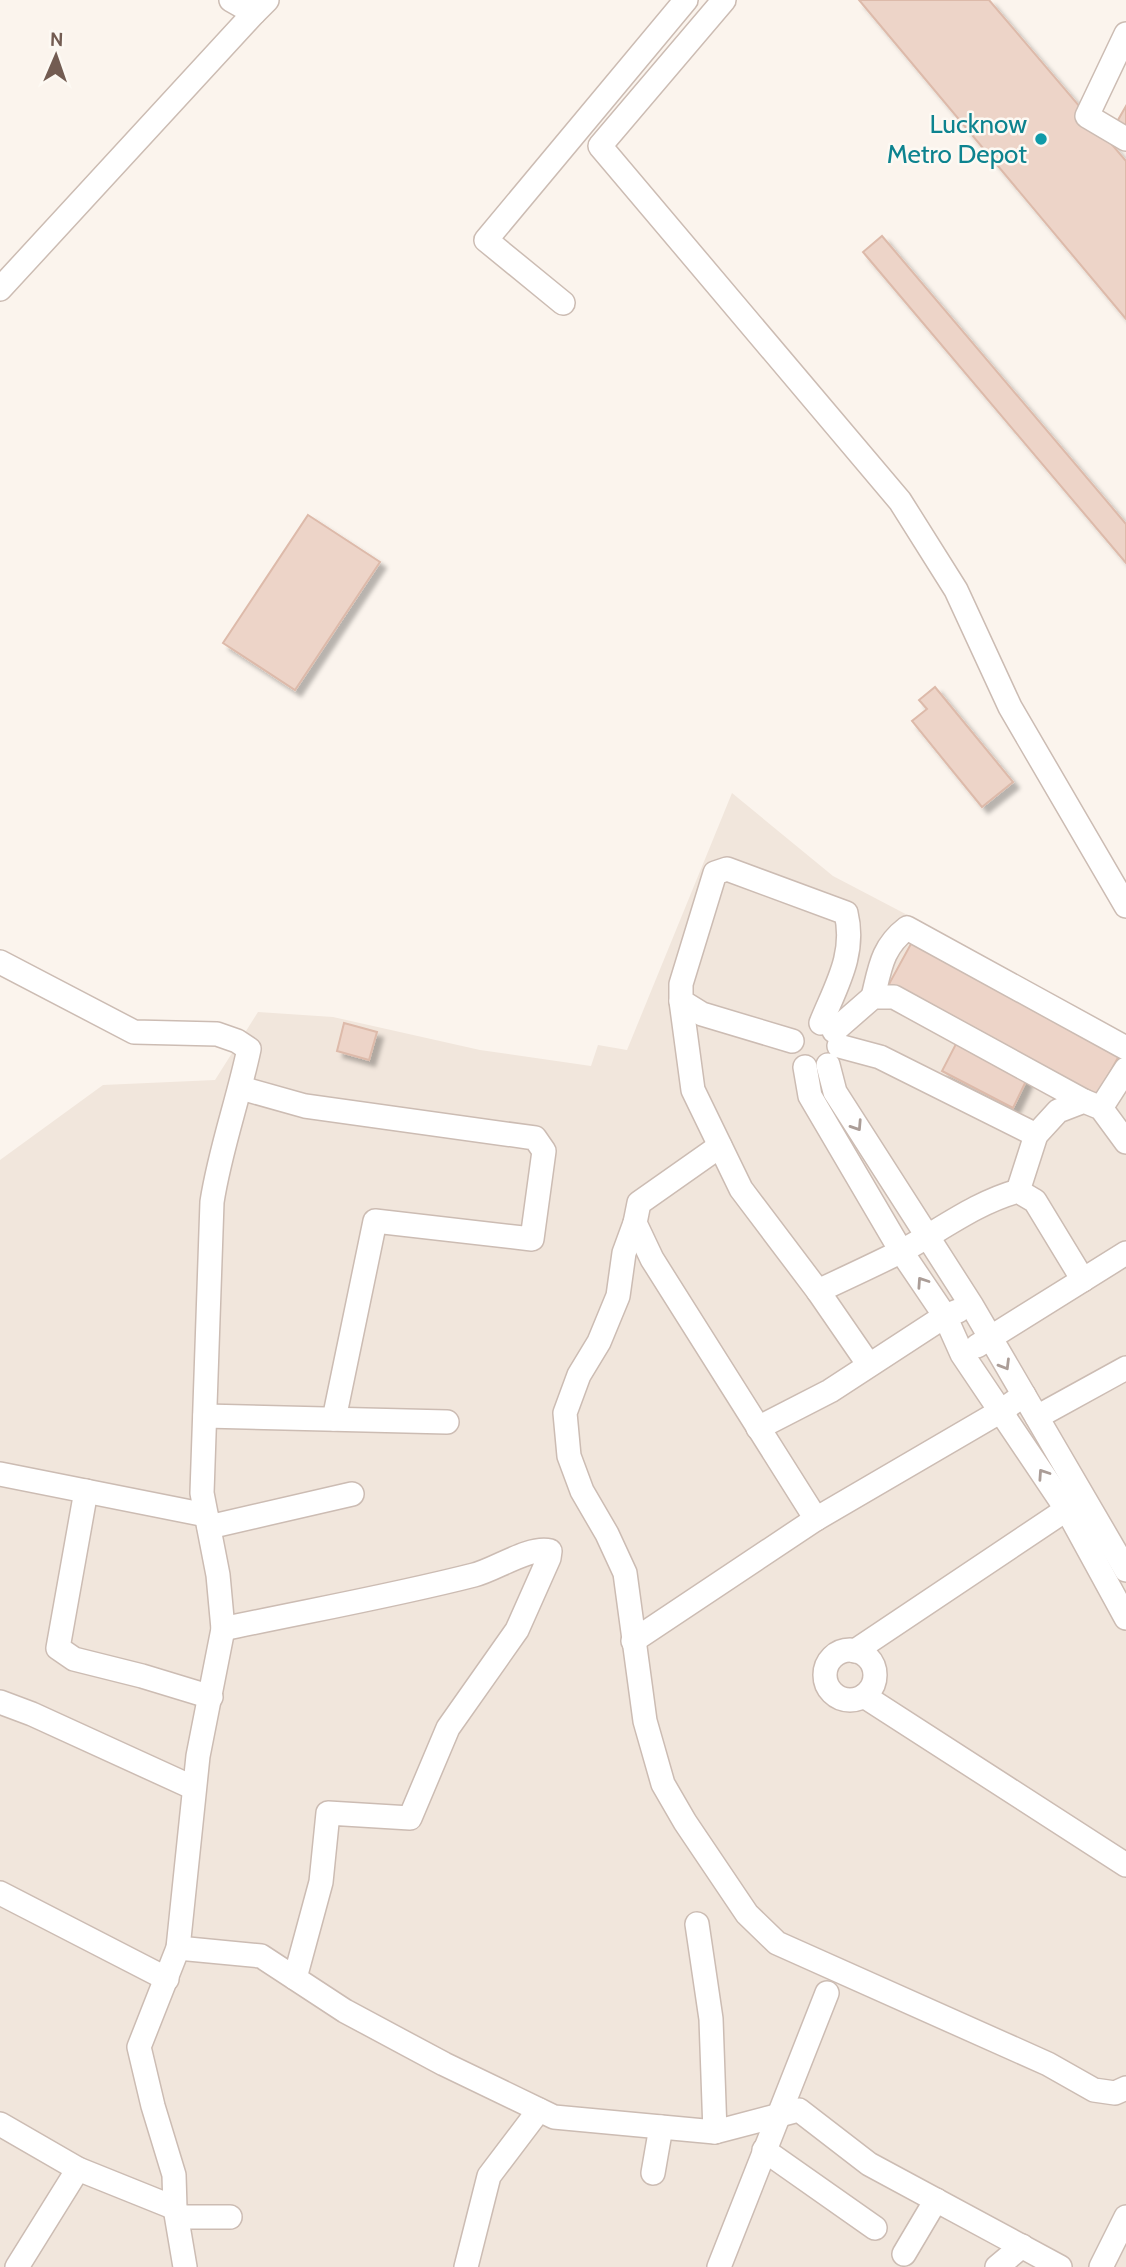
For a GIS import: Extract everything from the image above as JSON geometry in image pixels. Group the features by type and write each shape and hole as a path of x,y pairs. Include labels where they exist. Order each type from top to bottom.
{"street":[{"path":"230,0 260,6"},
{"path":"563,303 486,240 687,0"},
{"path":"724,0 600,146 900,501 956,590 1010,707 1126,906"},
{"path":"0,289 260,6"},
{"path":"1126,34 1087,116 1126,139"},
{"path":"869,1365 818,1291 741,1189 693,1090 681,984 715,873 727,869 846,913 850,927 849,954 810,1096 901,1251 945,1316 962,1354 1001,1411 1076,1503"},
{"path":"1126,1048 907,928 893,938 882,960 873,997 825,1046 794,1056 792,1041 799,1028 806,1024 825,1046 835,1092 972,1306 1037,1417 1076,1503 1117,1582 1126,1618"},
{"path":"0,962 134,1032 217,1034 237,1041 249,1049 241,1088 218,1162 212,1202 202,1493 218,1575 223,1629 198,1756 178,1948 139,2048 174,2175 185,2267"},
{"path":"873,997 894,997 1093,1104 1126,1142"},
{"path":"681,1001 702,1014 792,1041"},
{"path":"825,1046 880,1057 1036,1135"},
{"path":"1018,1191 1036,1135 1058,1111 1093,1104 1126,1069"},
{"path":"241,1088 305,1105 536,1138 544,1151 532,1239 375,1221 334,1419"},
{"path":"720,1146 639,1203 624,1253 618,1296 599,1342 579,1375 565,1413 569,1456 582,1491 607,1534 625,1573 645,1721 663,1784 685,1822 747,1914 777,1943 1048,2064 1094,2090 1115,2093 1126,2088"},
{"path":"818,1291 901,1251 997,1197 1018,1191 1035,1201 1083,1280"},
{"path":"635,1223 652,1259 816,1519"},
{"path":"962,1354 1126,1253"},
{"path":"758,1427 830,1391 945,1316 972,1306"},
{"path":"1037,1417 1126,1368"},
{"path":"633,1641 816,1519 1024,1395"},
{"path":"205,1416 447,1422"},
{"path":"0,1474 86,1491 207,1521 352,1494"},
{"path":"86,1491 58,1648 74,1659 211,1697"},
{"path":"855,1651 869,1659 875,1675 870,1690 864,1696 848,1700 834,1694 825,1680 825,1672 832,1658 838,1653 855,1651 1076,1503"},
{"path":"1096,1540 1126,1570"},
{"path":"223,1629 477,1574 533,1552 544,1549 550,1551 517,1630 448,1728 410,1818 328,1813 321,1882 295,1978"},
{"path":"864,1696 1126,1865"},
{"path":"0,1702 194,1788"},
{"path":"0,1893 167,1979"},
{"path":"697,1924 711,2019 715,2132"},
{"path":"178,1948 261,1956 356,2017 444,2064 554,2117 715,2132 799,2110 869,2164 1060,2267"},
{"path":"719,2267 827,1993"},
{"path":"466,2267 489,2176 539,2110"},
{"path":"0,2124 78,2169 177,2213 230,2217"},
{"path":"653,2173 661,2127"},
{"path":"764,2150 875,2228"},
{"path":"18,2267 78,2169"},
{"path":"904,2254 936,2200"},
{"path":"1101,2267 1126,2217"},
{"path":"997,2267 1022,2246"}],"shaded area":[{"path":"732,793 833,876 1126,1037 1126,2267 0,2267 0,1160 103,1085 215,1080 258,1012 333,1017 480,1050 591,1066 598,1045 627,1050"}],"building":[{"name":"Lucknow Metro Depot","path":"859,0 989,0 1126,161 1126,319"},
{"path":"1126,106 1126,134 1114,127"},
{"path":"882,236 1126,524 1126,563 863,252"},
{"path":"308,515 380,562 295,690 223,643"},
{"path":"935,687 1013,782 982,807 912,721 927,709 919,700"},
{"path":"912,942 1120,1054 1097,1096 889,984"},
{"path":"344,1023 377,1032 369,1060 337,1051"},
{"path":"957,1042 1027,1079 1013,1108 942,1071"}],"place":[{"name":"Lucknow Metro Depot","path":"1041,139"}]}
